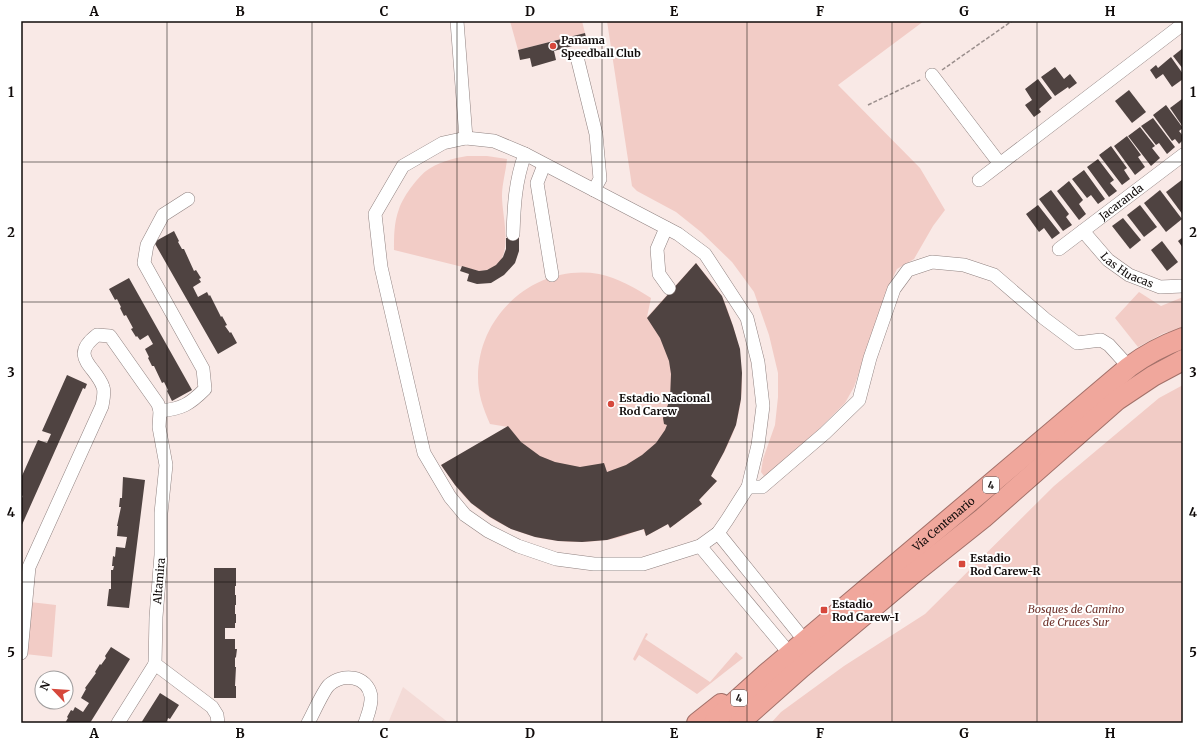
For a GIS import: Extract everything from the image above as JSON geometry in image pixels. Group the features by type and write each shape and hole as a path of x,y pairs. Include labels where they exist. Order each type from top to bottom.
{"highway":[{"name":"Vía Centenario","path":"714,723 725,711 771,682 1129,367 1167,344 1183,338"},
{"name":"Vía Centenario","path":"803,654 910,577 983,518 1117,400 1153,376 1183,360"},
{"name":"Vía Centenario","path":"739,723 771,682"},
{"path":"697,723 727,700 771,682"},
{"path":"747,723 771,682"}],"street":[{"path":"457,21 466,138"},
{"path":"979,180 1183,24"},
{"path":"577,57 596,134 600,179 594,190"},
{"path":"932,75 1000,164"},
{"path":"466,138 494,141 525,154 678,234 705,254 747,318 758,362 763,406 758,445 748,487 718,533 700,546 643,564 594,564 556,559 518,546 488,531 465,515 450,497 424,453 381,267 375,214 403,166 443,143 466,138"},
{"path":"512,234 514,197 518,173 525,154"},
{"name":"Jacaranda","path":"1059,249 1183,155"},
{"path":"544,165 538,183 552,275"},
{"path":"21,653 29,567 102,406 104,388 88,364 84,355 88,342 97,335 110,336 158,404 160,410 174,410 192,402 205,389 203,369 144,263 147,245 162,215 188,199"},
{"path":"666,228 657,249 659,274 669,288"},
{"name":"Las Huacas","path":"1083,231 1108,260 1129,275 1160,287 1183,286"},
{"path":"748,487 762,487 825,433 859,400 870,358 894,289 908,270 932,262 964,265 994,275 1044,319 1077,343 1101,340 1109,346 1129,367"},
{"name":"Altamira","path":"155,664 156,617 161,555 161,514 166,465 158,427 160,410"},
{"path":"718,533 803,654"},
{"path":"700,546 803,654"},
{"path":"118,723 155,664 212,707 217,715 218,723"},
{"path":"308,723 328,686 338,678 350,677 360,679 369,687 371,708 365,723"}],"path":[{"path":"868,105 940,71 1012,21"}],"shaded area":[{"path":"403,687 449,723 388,723"}],"green space":[{"path":"510,21 582,21 585,33 518,50"},
{"path":"607,21 924,21 838,85 920,168 945,210 933,226 914,259 897,269 888,288 854,387 845,403 771,475 764,476 761,472 763,459 775,425 778,397 778,373 769,335 754,292 732,262 701,232 676,212 637,191 632,186"},
{"path":"467,156 487,156 507,159 502,196 506,242 504,253 499,262 491,268 479,271 394,250 397,214 401,204 414,183 422,174 440,163"},
{"name":"Estadio Nacional Rod Carew","path":"696,263 717,288 726,305 737,341 742,368 741,396 734,431 711,476 717,481 699,500 702,504 670,528 668,524 646,536 643,529 610,539 587,542 569,542 551,540 517,531 501,524 471,503 459,490 441,465 508,427 490,424 481,401 478,377 481,354 488,333 500,314 515,298 533,285 554,277 576,273 599,274 613,278 633,287 651,298 647,317"},
{"path":"1139,292 1161,306 1183,297 1183,329 1164,333 1138,347 1115,318"},
{"name":"Bosques de Camino de Cruces Sur","path":"1183,385 1183,723 771,723 781,712 844,666 925,614 1054,486 1159,398"},
{"path":"30,602 56,605 52,657 25,654"},
{"path":"646,633 648,634 645,639 710,682 736,652 743,658 697,694 639,655 635,661 633,659"}],"building":[{"name":"Panama Speedball Club","path":"585,33 587,42 554,51 556,60 532,67 530,58 520,60 518,50"},
{"path":"1183,48 1183,69 1173,56"},
{"path":"1171,57 1183,74 1183,79 1172,87 1163,74 1156,79 1150,70 1156,65 1158,68"},
{"path":"1055,67 1064,79 1070,74 1077,83 1055,96 1041,77"},
{"path":"1038,79 1052,98 1039,109 1041,112 1034,117 1025,105 1032,100 1025,89"},
{"path":"1129,90 1146,112 1132,123 1115,101"},
{"path":"1182,99 1183,101 1183,127 1170,108"},
{"path":"1166,105 1183,128 1179,131 1183,136 1183,140 1179,144 1175,139 1172,141 1153,115"},
{"path":"1153,118 1175,147 1167,154 1159,143 1156,145 1141,126"},
{"path":"1140,127 1155,146 1152,148 1160,158 1151,166 1128,136"},
{"path":"1127,136 1141,155 1138,157 1145,167 1135,175 1114,146"},
{"path":"1111,146 1127,168 1124,170 1130,179 1122,185 1099,155"},
{"path":"1098,159 1114,180 1110,183 1117,191 1109,197 1087,167"},
{"path":"1084,170 1105,199 1098,204 1091,195 1087,198 1072,179"},
{"path":"1183,179 1183,215 1166,192"},
{"path":"1069,181 1083,200 1079,204 1086,214 1079,220 1057,191"},
{"path":"1051,190 1069,214 1066,217 1072,225 1063,231 1039,199"},
{"path":"1160,190 1182,219 1166,232 1144,203"},
{"path":"1038,205 1060,233 1052,239 1044,228 1039,232 1026,214"},
{"path":"1140,205 1157,227 1144,237 1127,215"},
{"path":"1123,218 1141,240 1130,249 1112,226"},
{"path":"174,231 179,241 178,242 182,249 184,249 194,271 196,270 201,278 199,279 201,282 193,287 198,297 207,292 209,296 210,295 221,317 222,316 227,325 225,326 230,333 231,332 237,343 218,354 154,242"},
{"path":"1183,237 1183,248 1178,241"},
{"path":"506,238 519,238 519,251 515,263 504,275 491,283 477,284 467,281 469,274 460,271 462,266 479,271 487,270 496,265 503,257 506,249"},
{"path":"1162,241 1178,262 1167,271 1151,250"},
{"path":"696,263 722,296 740,349 742,373 741,399 736,425 711,476 717,481 699,500 702,504 670,528 668,524 646,536 644,529 607,540 582,542 558,541 535,537 511,529 490,517 471,503 455,485 441,465 508,426 521,442 540,456 555,462 580,467 604,463 607,472 626,465 642,455 656,443 667,425 664,424 663,418 670,399 671,374 669,361 660,338 647,318"},
{"path":"129,278 192,390 172,401 164,382 162,383 154,366 152,366 148,358 149,357 145,349 153,344 148,335 140,340 137,336 136,337 131,329 133,328 126,315 124,316 120,308 121,307 117,299 115,300 109,289"},
{"path":"67,375 87,384 85,389 83,388 21,527 21,500 23,496 21,495 21,478 38,440 47,443 51,434 42,431"},
{"path":"123,477 145,480 129,608 107,606 109,589 111,589 111,570 113,570 114,566 112,566 113,556 115,557 116,547 125,548 127,537 117,536"},
{"path":"214,568 236,568 236,623 235,628 225,628 225,639 235,639 235,649 237,649 235,658 236,698 214,698"},
{"path":"111,647 130,659 90,723 65,723 71,710 73,711 75,707 83,712 89,703 81,698 86,689 85,688 96,673 95,672 100,664 101,665 106,658 105,656"},
{"path":"160,693 179,705 170,719 168,718 166,723 141,723"}],"place":[{"name":"Panama Speedball Club","path":"553,46"},
{"name":"Estadio Nacional Rod Carew","path":"611,404"},
{"name":"Estadio Rod Carew-R","path":"962,564"},
{"name":"Estadio Rod Carew-I","path":"824,610"}]}
